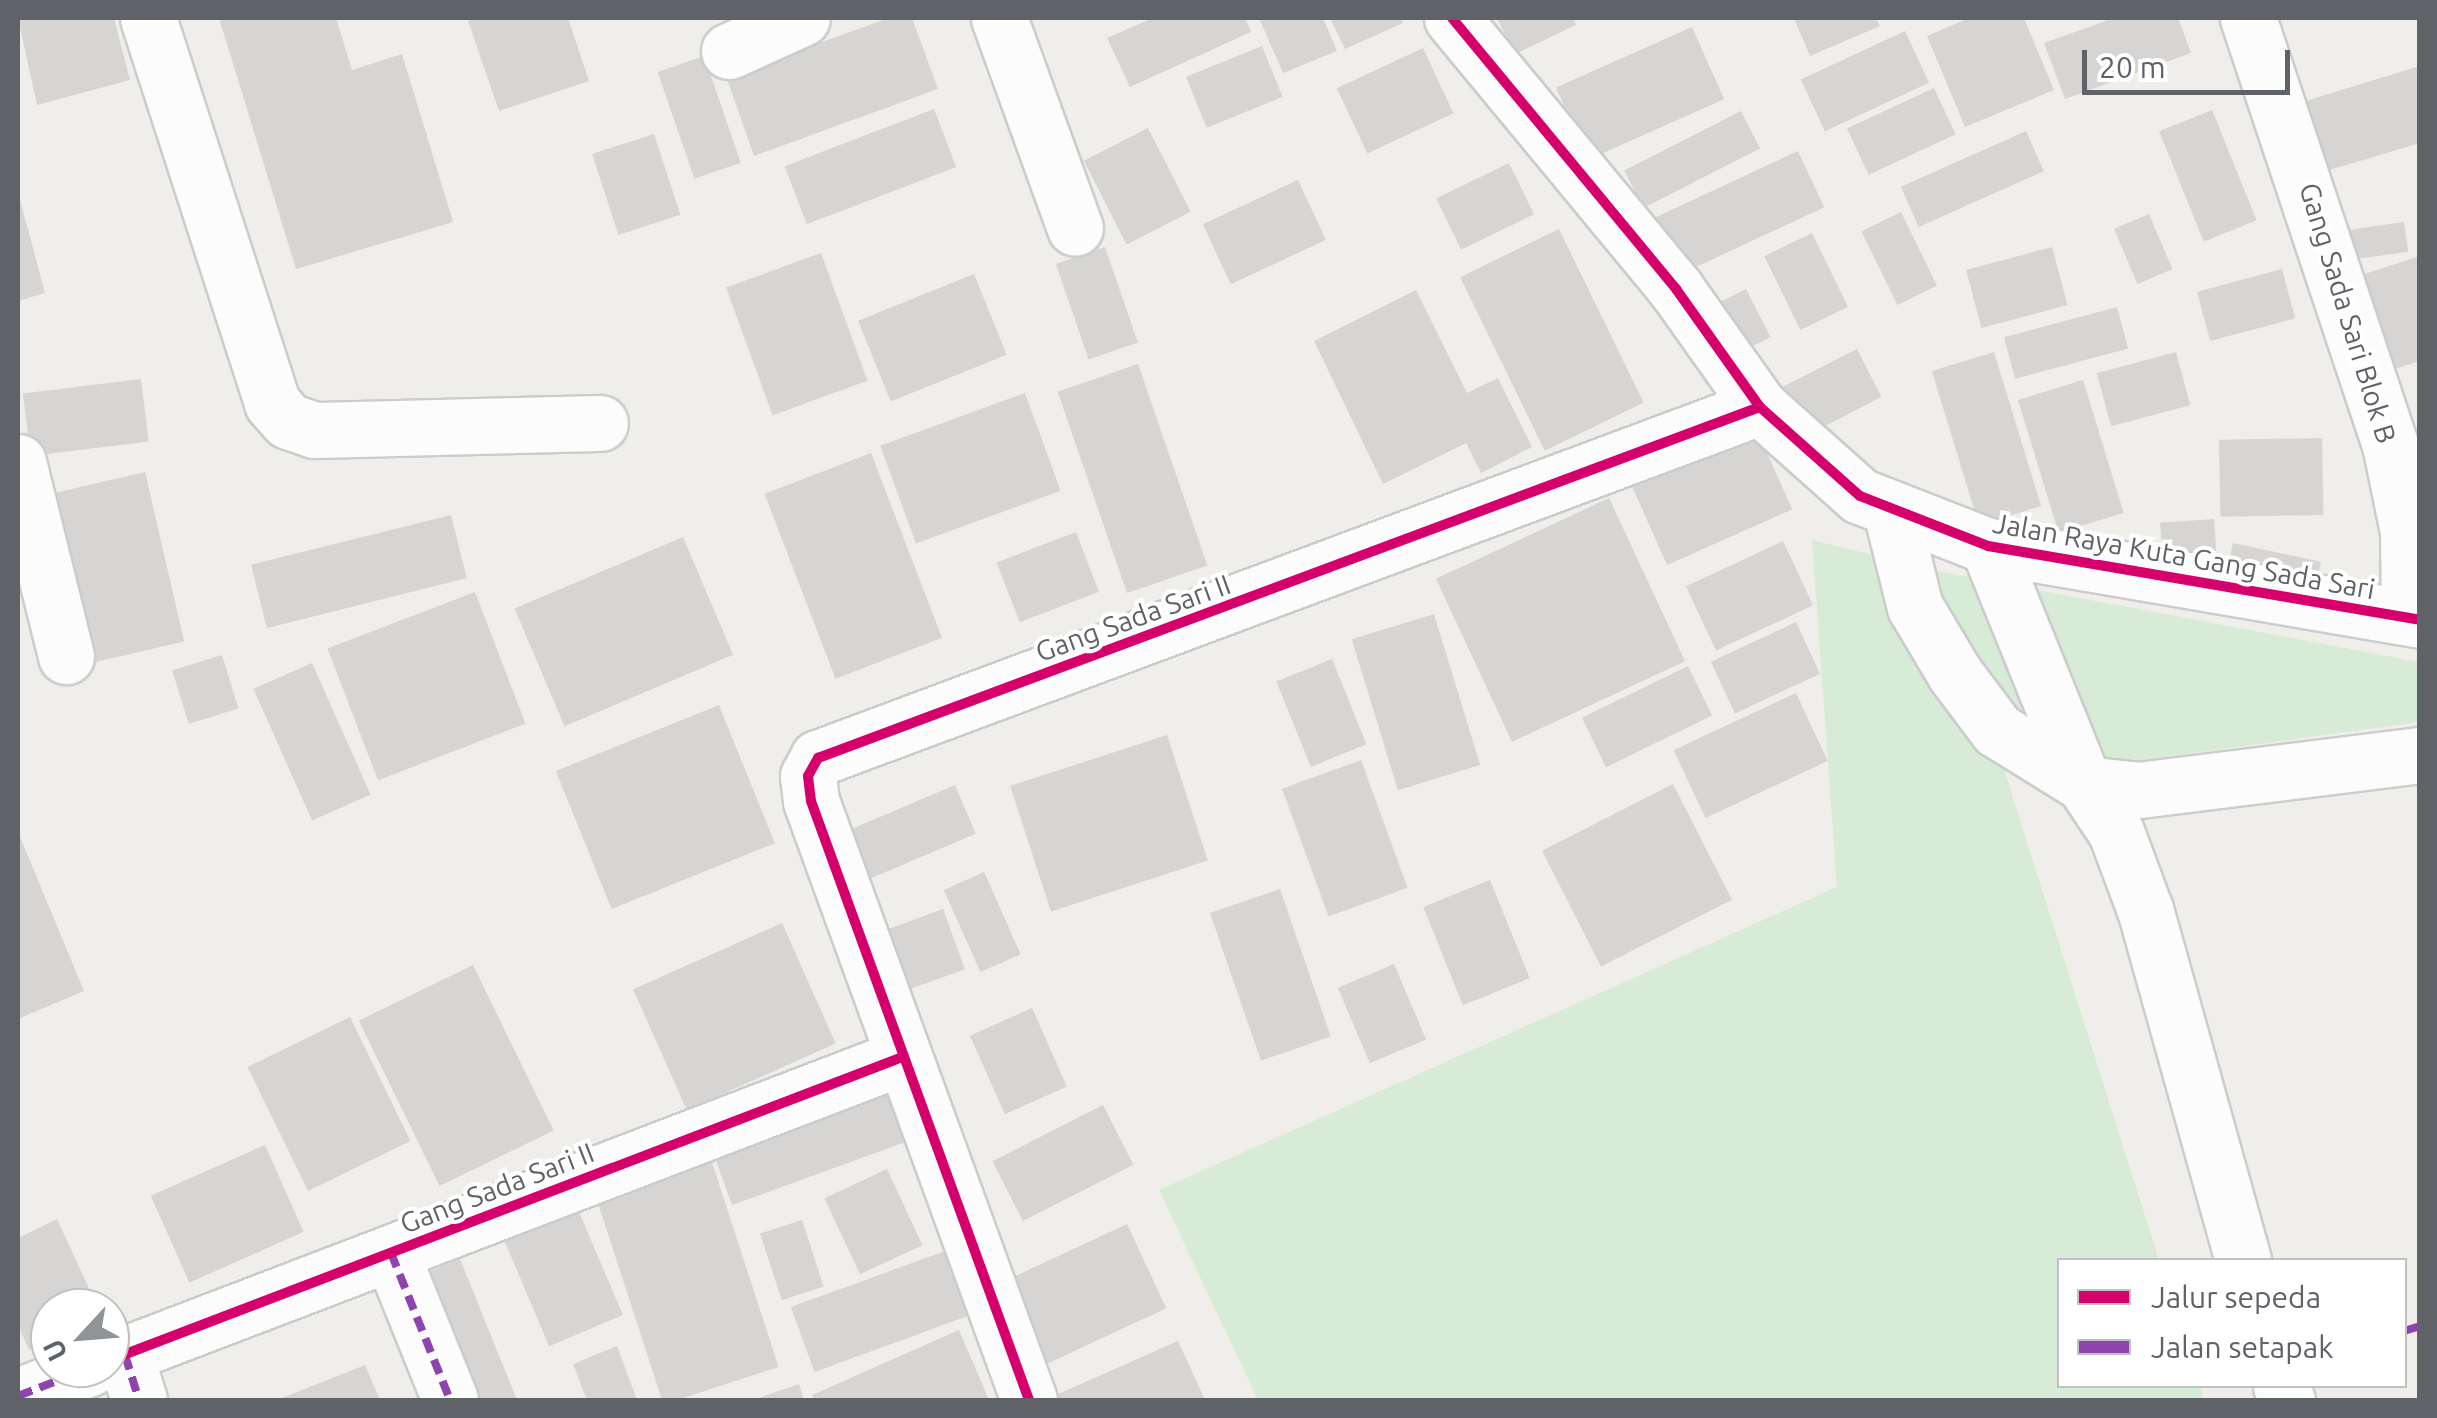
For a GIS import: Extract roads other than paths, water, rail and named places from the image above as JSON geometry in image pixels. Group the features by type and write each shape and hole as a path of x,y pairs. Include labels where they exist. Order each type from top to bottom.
{"street":[{"path":"148,18 272,403 288,421 314,430 600,423"},
{"path":"729,51 802,18"},
{"path":"999,18 1075,228"},
{"name":"Jalan Raya Kuta Gang Sada Sari","path":"1452,18 1676,289 1760,407 1813,460 1891,511 1988,546 2414,618"},
{"name":"Gang Sada Sari Blok B","path":"2248,18 2390,444 2408,532 2414,618"},
{"name":"Gang Sada Sari II","path":"1029,1400 900,1058 811,801 808,776 818,758 1760,407"},
{"path":"18,462 66,656"},
{"path":"1891,511 1915,607 1954,674 1997,730 2084,784 2139,790 2420,755"},
{"path":"1988,546 2084,784 2116,832 2145,910 2241,1258"},
{"name":"Gang Sada Sari II","path":"130,1365 391,1253 900,1058"},
{"path":"391,1253 450,1400"},
{"name":"Gang Sada Sari II","path":"18,1396 49,1388"}]}
